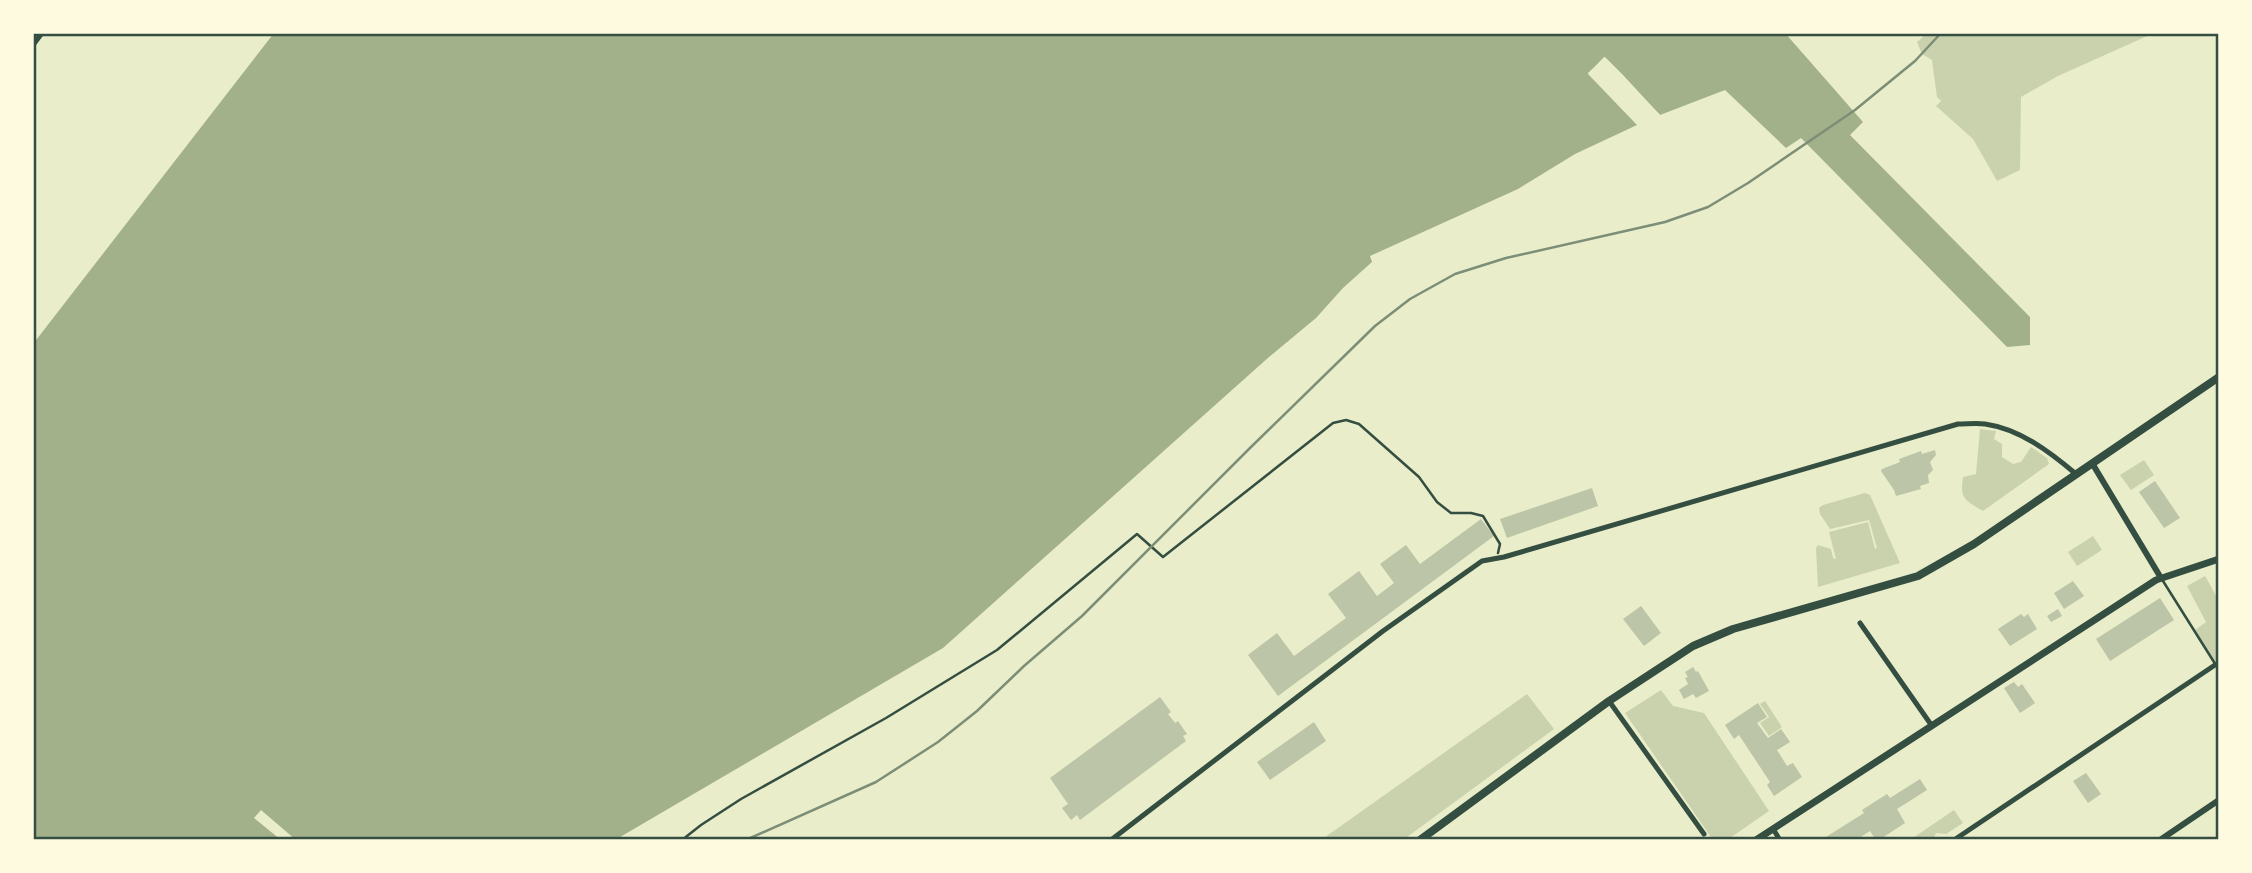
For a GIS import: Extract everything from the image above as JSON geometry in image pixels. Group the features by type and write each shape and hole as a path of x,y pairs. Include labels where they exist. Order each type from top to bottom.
{"main road":[{"path":"1420,840 1609,701 1693,646 1732,629 1918,576 1973,544 2219,377"},
{"path":"1756,840 2161,578 2219,559"}],"street":[{"path":"33,45 42,33"},
{"path":"1111,840 1383,631 1482,561 1958,424 1985,424 2013,433 2039,447 2076,474"},
{"path":"2092,463 2161,578"},
{"path":"1860,624 1932,726"},
{"path":"1954,840 2217,668"},
{"path":"1609,701 1704,834"},
{"path":"2160,840 2219,800"},
{"path":"1773,829 1780,840"}],"lane":[{"path":"682,840 741,799 886,718 997,650 1138,534 1163,557 1333,423 1346,420 1359,424 1419,477 1437,502 1451,513 1483,516 1500,544 1498,556"},
{"path":"2161,578 2217,668"}],"shaded area":[{"path":"274,33 1785,33 1863,122 1850,135 2030,317 2030,345 2007,347 1801,138 1786,148 1725,90 1660,115 1604,57 1588,74 1637,125 1575,154 1518,189 1370,256 1372,262 1343,288 1316,318 943,648 615,840 33,840 33,344"},
{"path":"1927,33 2154,33 2058,76 2021,97 2020,170 1997,181 1973,139 1936,106 1941,101 1937,97 1932,60 1922,54 1917,42"},
{"path":"1980,429 1996,431 1994,439 2002,444 2002,457 2013,464 2021,462 2031,447 2047,458 2049,464 1983,511 1965,498 1962,490 1963,477 1976,474"},
{"path":"2144,460 2154,475 2131,490 2120,475"},
{"path":"1865,493 1870,495 1900,563 1818,587 1818,545 1831,549 1833,558 1836,559 1829,532 1868,522 1875,549 1877,548 1869,520 1830,529 1820,514 1819,508 1823,505"},
{"path":"2093,536 2102,550 2077,566 2068,552"},
{"path":"2205,576 2219,601 2219,670 2195,630 2206,622 2187,586"},
{"path":"1661,690 1673,706 1704,713 1769,811 1727,840 1713,840 1625,713"},
{"path":"1527,694 1554,729 1403,840 1321,840"},
{"path":"1765,701 1782,727 1769,736 1760,723 1769,717 1760,704"},
{"path":"1954,810 1963,823 1946,834 1936,833 1933,840 1910,840"}],"pier":[{"path":"1605,57 1660,115 1657,116 1605,62 1593,73 1640,123 1637,124 1588,73"},
{"path":"261,810 296,840 281,840 254,818"}],"building":[{"path":"1935,450 1936,455 1930,462 1933,470 1928,475 1929,483 1920,486 1921,489 1896,496 1882,469 1921,451 1922,454"},
{"path":"2155,481 2180,518 2164,528 2139,492"},
{"path":"1592,488 1598,506 1507,538 1500,519"},
{"path":"1481,519 1494,536 1278,696 1248,655 1277,633 1294,656 1346,618 1328,594 1359,571 1377,596 1394,583 1380,564 1406,545 1420,564"},
{"path":"2073,581 2084,596 2064,609 2054,593"},
{"path":"2160,598 2174,620 2110,661 2096,639"},
{"path":"1641,606 1661,633 1644,646 1623,619"},
{"path":"2058,609 2062,616 2051,622 2047,616"},
{"path":"2021,614 2024,617 2028,614 2037,629 2010,646 1998,629"},
{"path":"1693,667 1709,691 1696,698 1693,694 1684,699 1679,690 1688,684 1685,672"},
{"path":"2014,682 2018,687 2022,684 2035,703 2020,713 2004,688"},
{"path":"1160,697 1171,712 1168,714 1175,723 1178,721 1187,734 1183,736 1186,741 1080,820 1077,815 1071,820 1062,808 1068,804 1050,778"},
{"path":"1758,703 1767,717 1757,723 1768,738 1781,729 1790,742 1777,750 1787,766 1793,763 1802,777 1774,796 1767,785 1770,782 1739,735 1734,739 1725,725"},
{"path":"1314,722 1326,741 1270,780 1257,762"},
{"path":"2086,773 2101,794 2088,803 2073,781"},
{"path":"1920,779 1927,790 1897,809 1905,823 1879,840 1876,840 1870,831 1856,840 1828,840 1826,837 1864,813 1862,810 1887,794 1890,798"}],"railway":[{"path":"746,840 876,782 938,742 977,711 1082,616 1375,326 1410,299 1455,274 1506,258 1665,222 1708,207 1855,110 1915,61 1941,33"}]}
